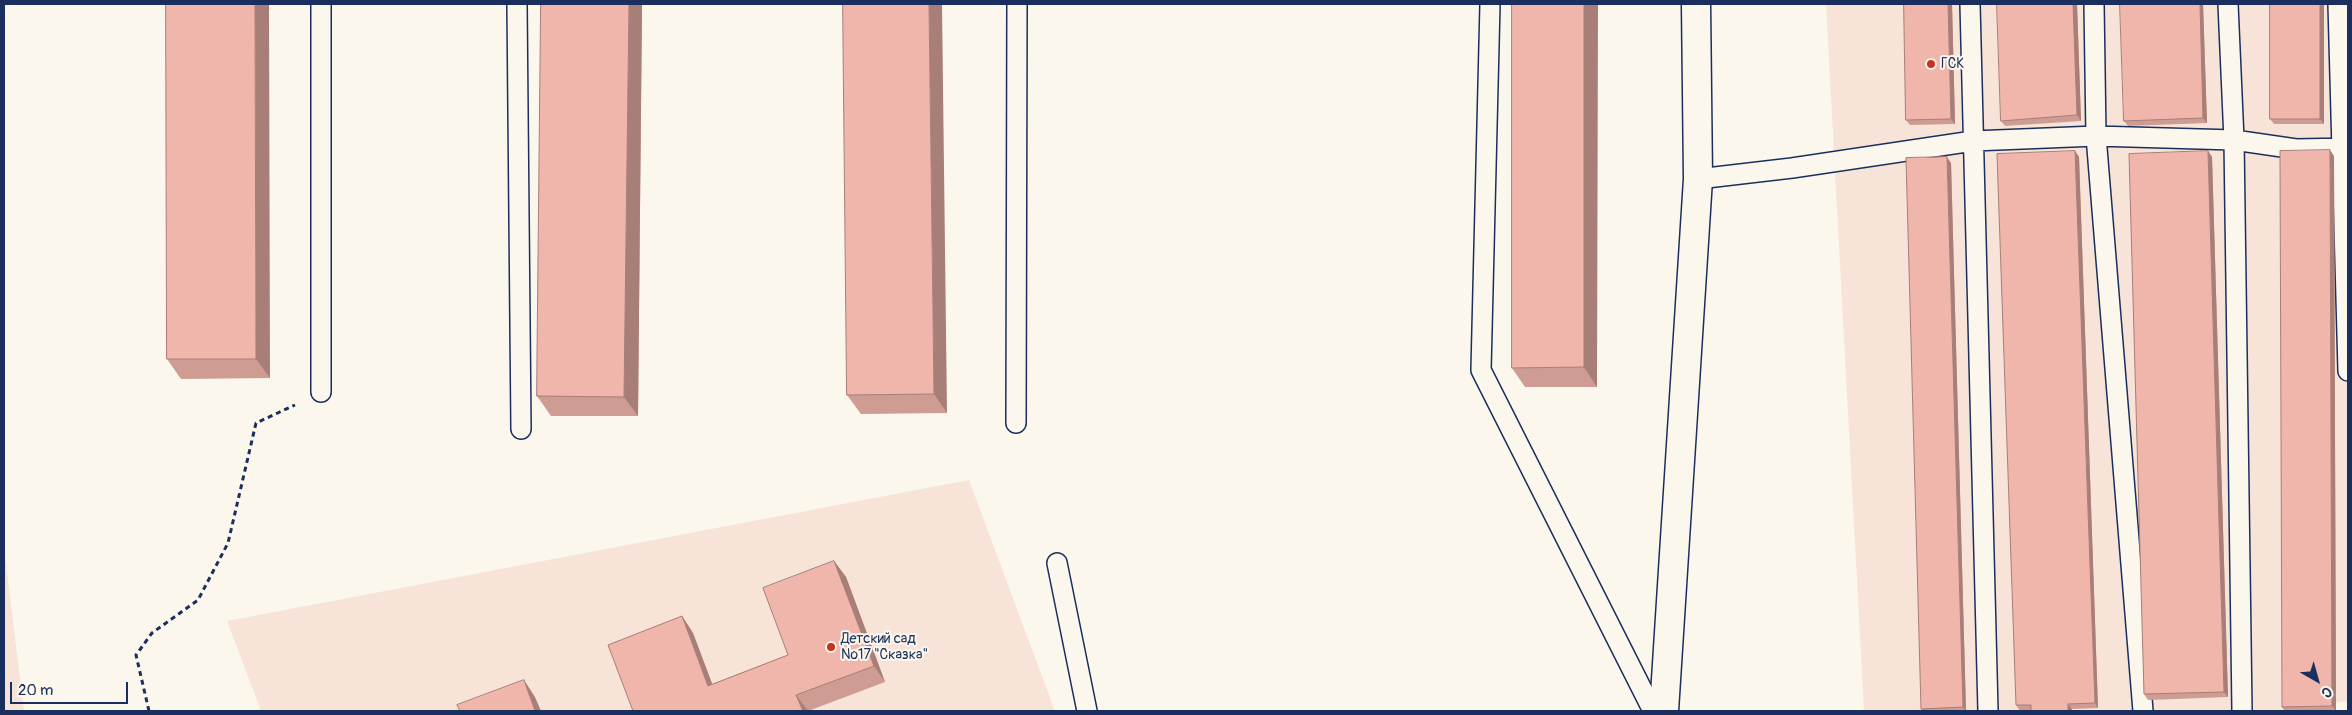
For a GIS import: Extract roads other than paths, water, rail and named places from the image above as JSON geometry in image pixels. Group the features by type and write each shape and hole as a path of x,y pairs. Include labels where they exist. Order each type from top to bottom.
{"street":[{"path":"1664,711 1698,179 1696,4"}],"lane":[{"path":"321,4 321,392"},
{"path":"517,4 521,429"},
{"path":"1016,423 1017,4"},
{"path":"1490,4 1481,370 1653,711"},
{"path":"1970,4 1988,711"},
{"path":"2094,4 2096,136 2144,711"},
{"path":"2228,4 2234,140 2242,711"},
{"path":"2338,4 2345,148 2348,370"},
{"path":"1698,179 1792,168 1973,141 2096,136 2234,140 2296,149 2345,148"},
{"path":"1057,563 1087,711"}],"place":[{"name":"ГСК","path":"1931,64"},
{"name":"Детский сад №17 \"Сказка\"","path":"831,647"}]}
